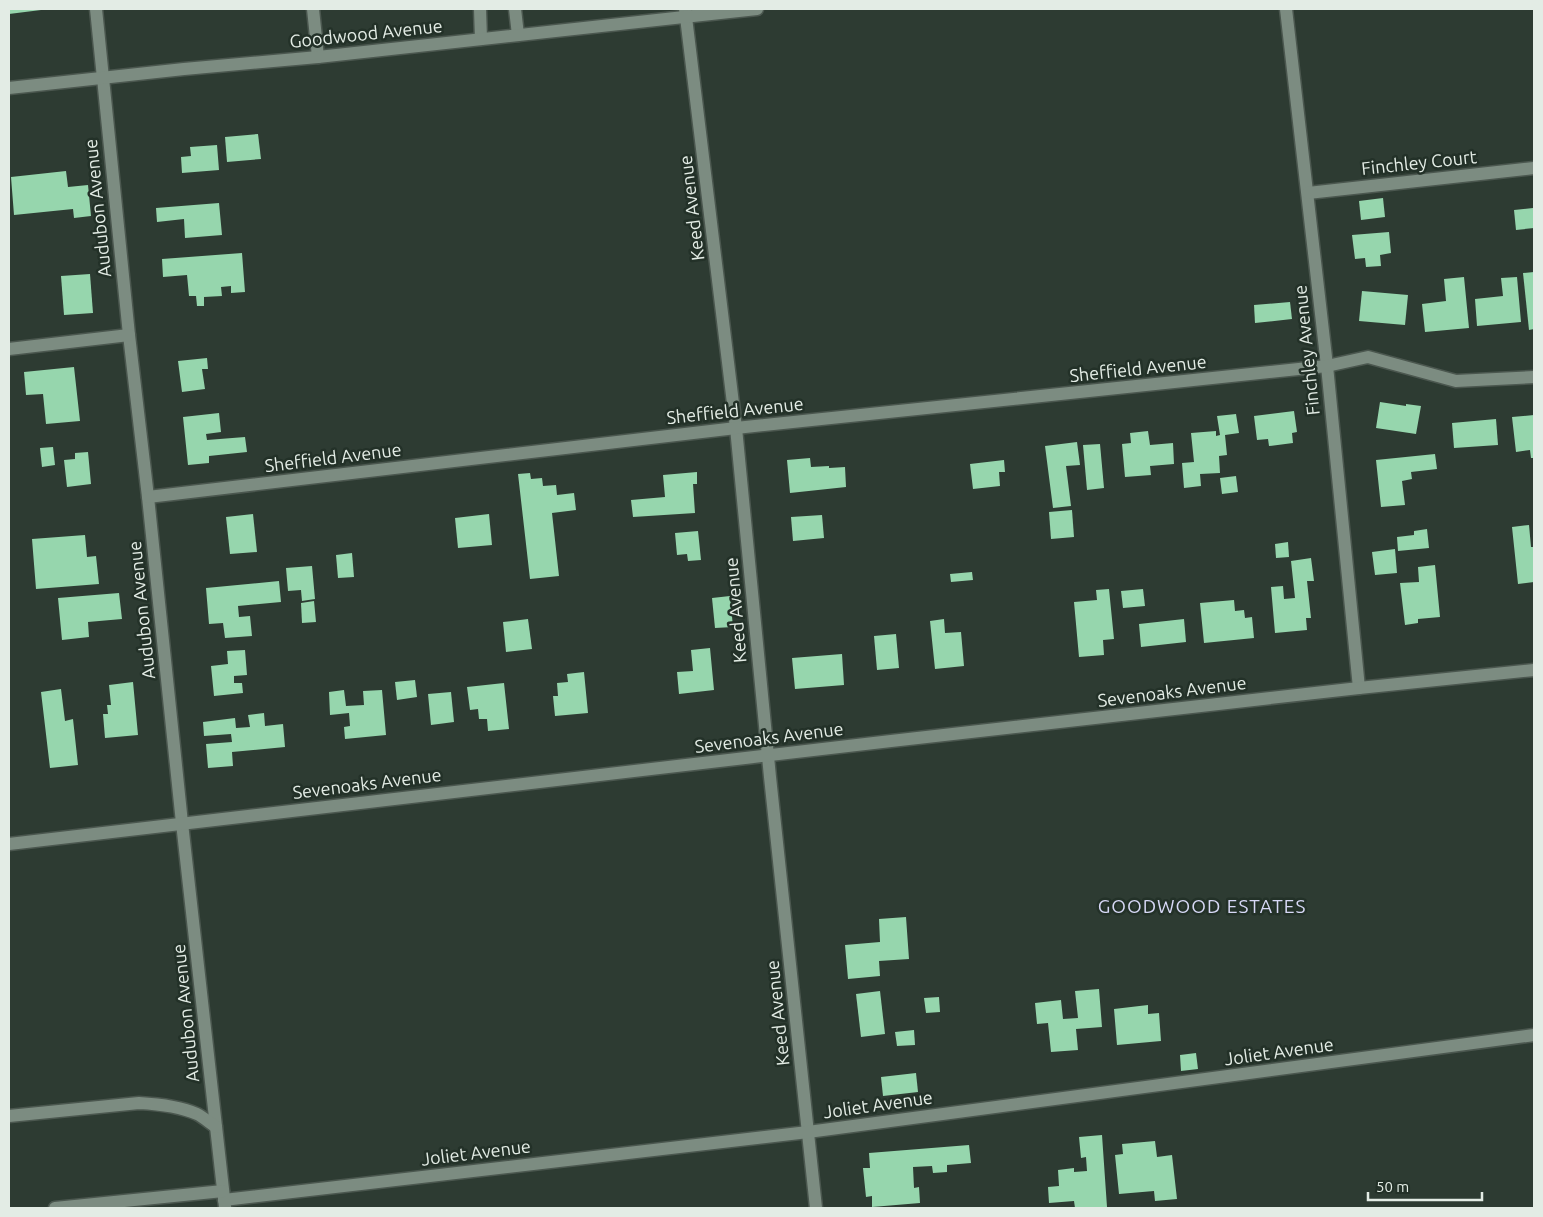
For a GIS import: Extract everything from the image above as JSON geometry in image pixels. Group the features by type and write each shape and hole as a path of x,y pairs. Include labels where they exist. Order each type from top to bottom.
{"street":[{"name":"Audubon Avenue","path":"96,9 129,335 224,1200"},
{"path":"313,9 318,57"},
{"path":"480,9 481,39"},
{"path":"515,9 518,35"},
{"name":"Goodwood Avenue","path":"9,88 518,35 686,13 757,9"},
{"name":"Finchley Avenue","path":"1286,9 1327,366 1359,688"},
{"name":"Keed Avenue","path":"686,13 736,428 768,756 816,1208"},
{"name":"Finchley Court","path":"1308,193 1534,168"},
{"path":"9,349 129,335"},
{"name":"Sheffield Avenue","path":"148,497 736,428 1327,366 1368,356 1456,381 1534,377"},
{"name":"Sevenoaks Avenue","path":"9,844 1359,688 1534,670"},
{"name":"Joliet Avenue","path":"54,1208 224,1200 808,1132 1534,1035"},
{"path":"9,1116 139,1103 155,1104 197,1114 216,1127"}],"building":[{"path":"9,9 41,9 41,10 9,14"},
{"path":"258,134 261,159 227,162 225,137"},
{"path":"217,145 219,170 182,173 181,157 191,156 190,147"},
{"path":"66,171 68,187 88,185 91,216 74,218 73,209 14,215 11,177"},
{"path":"1383,198 1385,217 1361,220 1359,201"},
{"path":"219,203 222,235 185,238 184,219 157,222 156,208"},
{"path":"1533,208 1534,228 1516,230 1514,210"},
{"path":"1389,232 1391,253 1380,255 1381,266 1366,267 1365,258 1355,259 1352,235"},
{"path":"242,253 245,292 231,293 231,286 221,287 222,296 204,297 204,306 197,306 196,296 189,296 187,275 163,277 162,259"},
{"path":"1534,272 1534,329 1529,330 1523,273"},
{"path":"90,274 93,313 64,315 61,276"},
{"path":"1464,277 1469,328 1425,332 1422,304 1446,301 1444,279"},
{"path":"1517,277 1521,322 1477,326 1475,299 1503,296 1501,278"},
{"path":"1362,291 1408,295 1405,325 1359,321"},
{"path":"1290,302 1292,319 1255,323 1254,305"},
{"path":"207,358 208,369 202,369 205,389 182,392 178,361"},
{"path":"74,367 80,421 46,424 43,394 26,395 24,372"},
{"path":"1380,402 1421,406 1416,434 1376,428"},
{"path":"1294,411 1297,432 1292,433 1293,443 1269,446 1268,439 1257,440 1254,416"},
{"path":"219,413 221,432 206,434 207,440 245,437 247,452 209,456 209,463 188,465 183,417"},
{"path":"1236,414 1239,433 1225,435 1227,455 1219,456 1220,473 1200,474 1201,486 1184,488 1182,463 1194,462 1191,433 1216,431 1216,436 1220,435 1217,416"},
{"path":"1534,415 1534,458 1531,458 1530,450 1516,452 1512,417"},
{"path":"1496,419 1498,445 1454,448 1452,423"},
{"path":"1148,431 1150,445 1173,443 1174,464 1150,466 1151,475 1125,477 1122,444 1131,443 1130,433"},
{"path":"1077,442 1080,465 1066,466 1071,506 1053,508 1045,446"},
{"path":"1100,444 1104,488 1087,490 1083,445"},
{"path":"53,447 55,465 42,467 40,448"},
{"path":"88,452 91,484 67,487 64,460 75,459 75,453"},
{"path":"1435,454 1437,469 1411,472 1412,479 1402,481 1405,505 1381,507 1376,460"},
{"path":"810,458 811,467 845,467 846,487 790,493 787,460"},
{"path":"1004,460 1005,472 999,472 1000,486 973,489 970,464"},
{"path":"697,472 697,484 693,484 695,513 633,517 631,500 665,497 663,475"},
{"path":"530,473 531,479 542,478 543,486 556,485 557,495 574,493 576,510 552,513 559,576 530,579 518,474"},
{"path":"1236,476 1238,492 1222,494 1220,478"},
{"path":"1072,510 1074,537 1051,539 1049,512"},
{"path":"253,514 257,552 230,554 226,517"},
{"path":"489,514 492,545 458,548 455,518"},
{"path":"822,515 824,538 793,541 791,517"},
{"path":"1529,525 1531,547 1534,547 1534,582 1518,584 1512,527"},
{"path":"1427,529 1429,548 1398,551 1397,537 1414,535 1414,531"},
{"path":"698,531 701,560 688,561 687,554 677,555 675,533"},
{"path":"85,535 87,557 96,556 99,584 36,589 32,539"},
{"path":"1288,542 1289,557 1276,558 1275,544"},
{"path":"1395,549 1397,573 1375,575 1372,552"},
{"path":"352,553 354,577 338,578 336,555"},
{"path":"1311,558 1314,581 1307,581 1311,618 1306,618 1307,630 1275,633 1271,587 1283,586 1284,599 1295,598 1291,561"},
{"path":"1435,565 1440,617 1418,619 1418,623 1405,625 1400,583 1419,582 1418,567"},
{"path":"312,566 315,599 302,601 301,590 288,591 286,568"},
{"path":"972,572 973,580 951,582 950,574"},
{"path":"279,581 281,602 238,606 239,617 250,616 252,636 225,638 223,623 209,624 206,588"},
{"path":"1109,589 1114,639 1103,640 1104,655 1079,657 1074,602 1097,600 1096,590"},
{"path":"1143,589 1145,606 1123,608 1121,591"},
{"path":"119,593 122,619 88,622 89,637 62,640 58,598"},
{"path":"730,596 733,627 715,628 712,598"},
{"path":"1234,600 1235,611 1244,610 1245,618 1252,617 1254,638 1204,643 1200,603"},
{"path":"314,601 316,622 302,623 301,603"},
{"path":"528,619 532,649 506,652 503,622"},
{"path":"944,619 945,633 961,632 964,666 935,669 930,621"},
{"path":"1184,619 1186,642 1141,647 1139,624"},
{"path":"896,634 899,668 877,670 874,636"},
{"path":"710,648 714,690 679,694 677,672 693,671 691,650"},
{"path":"245,650 247,675 234,676 234,683 242,683 243,693 214,696 211,666 228,664 227,651"},
{"path":"842,654 844,685 795,689 792,658"},
{"path":"584,672 588,713 555,716 553,696 558,696 557,683 568,682 567,674"},
{"path":"415,680 417,697 397,700 395,682"},
{"path":"133,682 138,735 105,738 103,714 108,714 107,705 111,705 109,685"},
{"path":"504,683 509,729 488,731 487,719 479,719 478,709 470,710 467,687"},
{"path":"61,689 65,721 73,719 78,765 50,768 41,692"},
{"path":"344,690 346,706 364,705 363,691 382,690 386,735 345,739 344,727 350,726 349,713 330,715 329,692"},
{"path":"451,692 454,722 431,725 428,694"},
{"path":"264,713 265,726 283,724 285,747 232,752 233,766 208,768 206,744 232,742 231,734 204,736 203,722 235,718 236,728 250,727 248,715"},
{"path":"906,917 909,959 879,961 880,976 848,979 845,945 880,942 879,919"},
{"path":"1099,989 1102,1027 1076,1029 1078,1050 1051,1052 1048,1023 1037,1024 1035,1003 1061,1000 1063,1019 1078,1018 1075,991"},
{"path":"880,991 885,1034 861,1037 856,994"},
{"path":"939,997 940,1012 926,1013 924,998"},
{"path":"1148,1005 1148,1014 1159,1013 1161,1041 1117,1045 1114,1009"},
{"path":"914,1030 915,1045 897,1046 895,1032"},
{"path":"1196,1053 1198,1069 1181,1071 1180,1055"},
{"path":"916,1073 918,1092 883,1096 881,1077"},
{"path":"1102,1135 1107,1207 1075,1208 1074,1201 1049,1203 1048,1187 1059,1186 1058,1170 1074,1168 1074,1172 1087,1171 1086,1157 1081,1158 1079,1137"},
{"path":"1155,1141 1157,1157 1172,1155 1177,1199 1155,1201 1154,1191 1119,1194 1115,1155 1123,1154 1122,1144"},
{"path":"969,1145 971,1163 947,1165 947,1172 933,1173 932,1166 913,1167 914,1188 919,1187 920,1203 872,1207 872,1196 866,1197 863,1168 870,1168 869,1153"}],"district":[{"name":"GOODWOOD ESTATES","path":"1202,906"}]}
